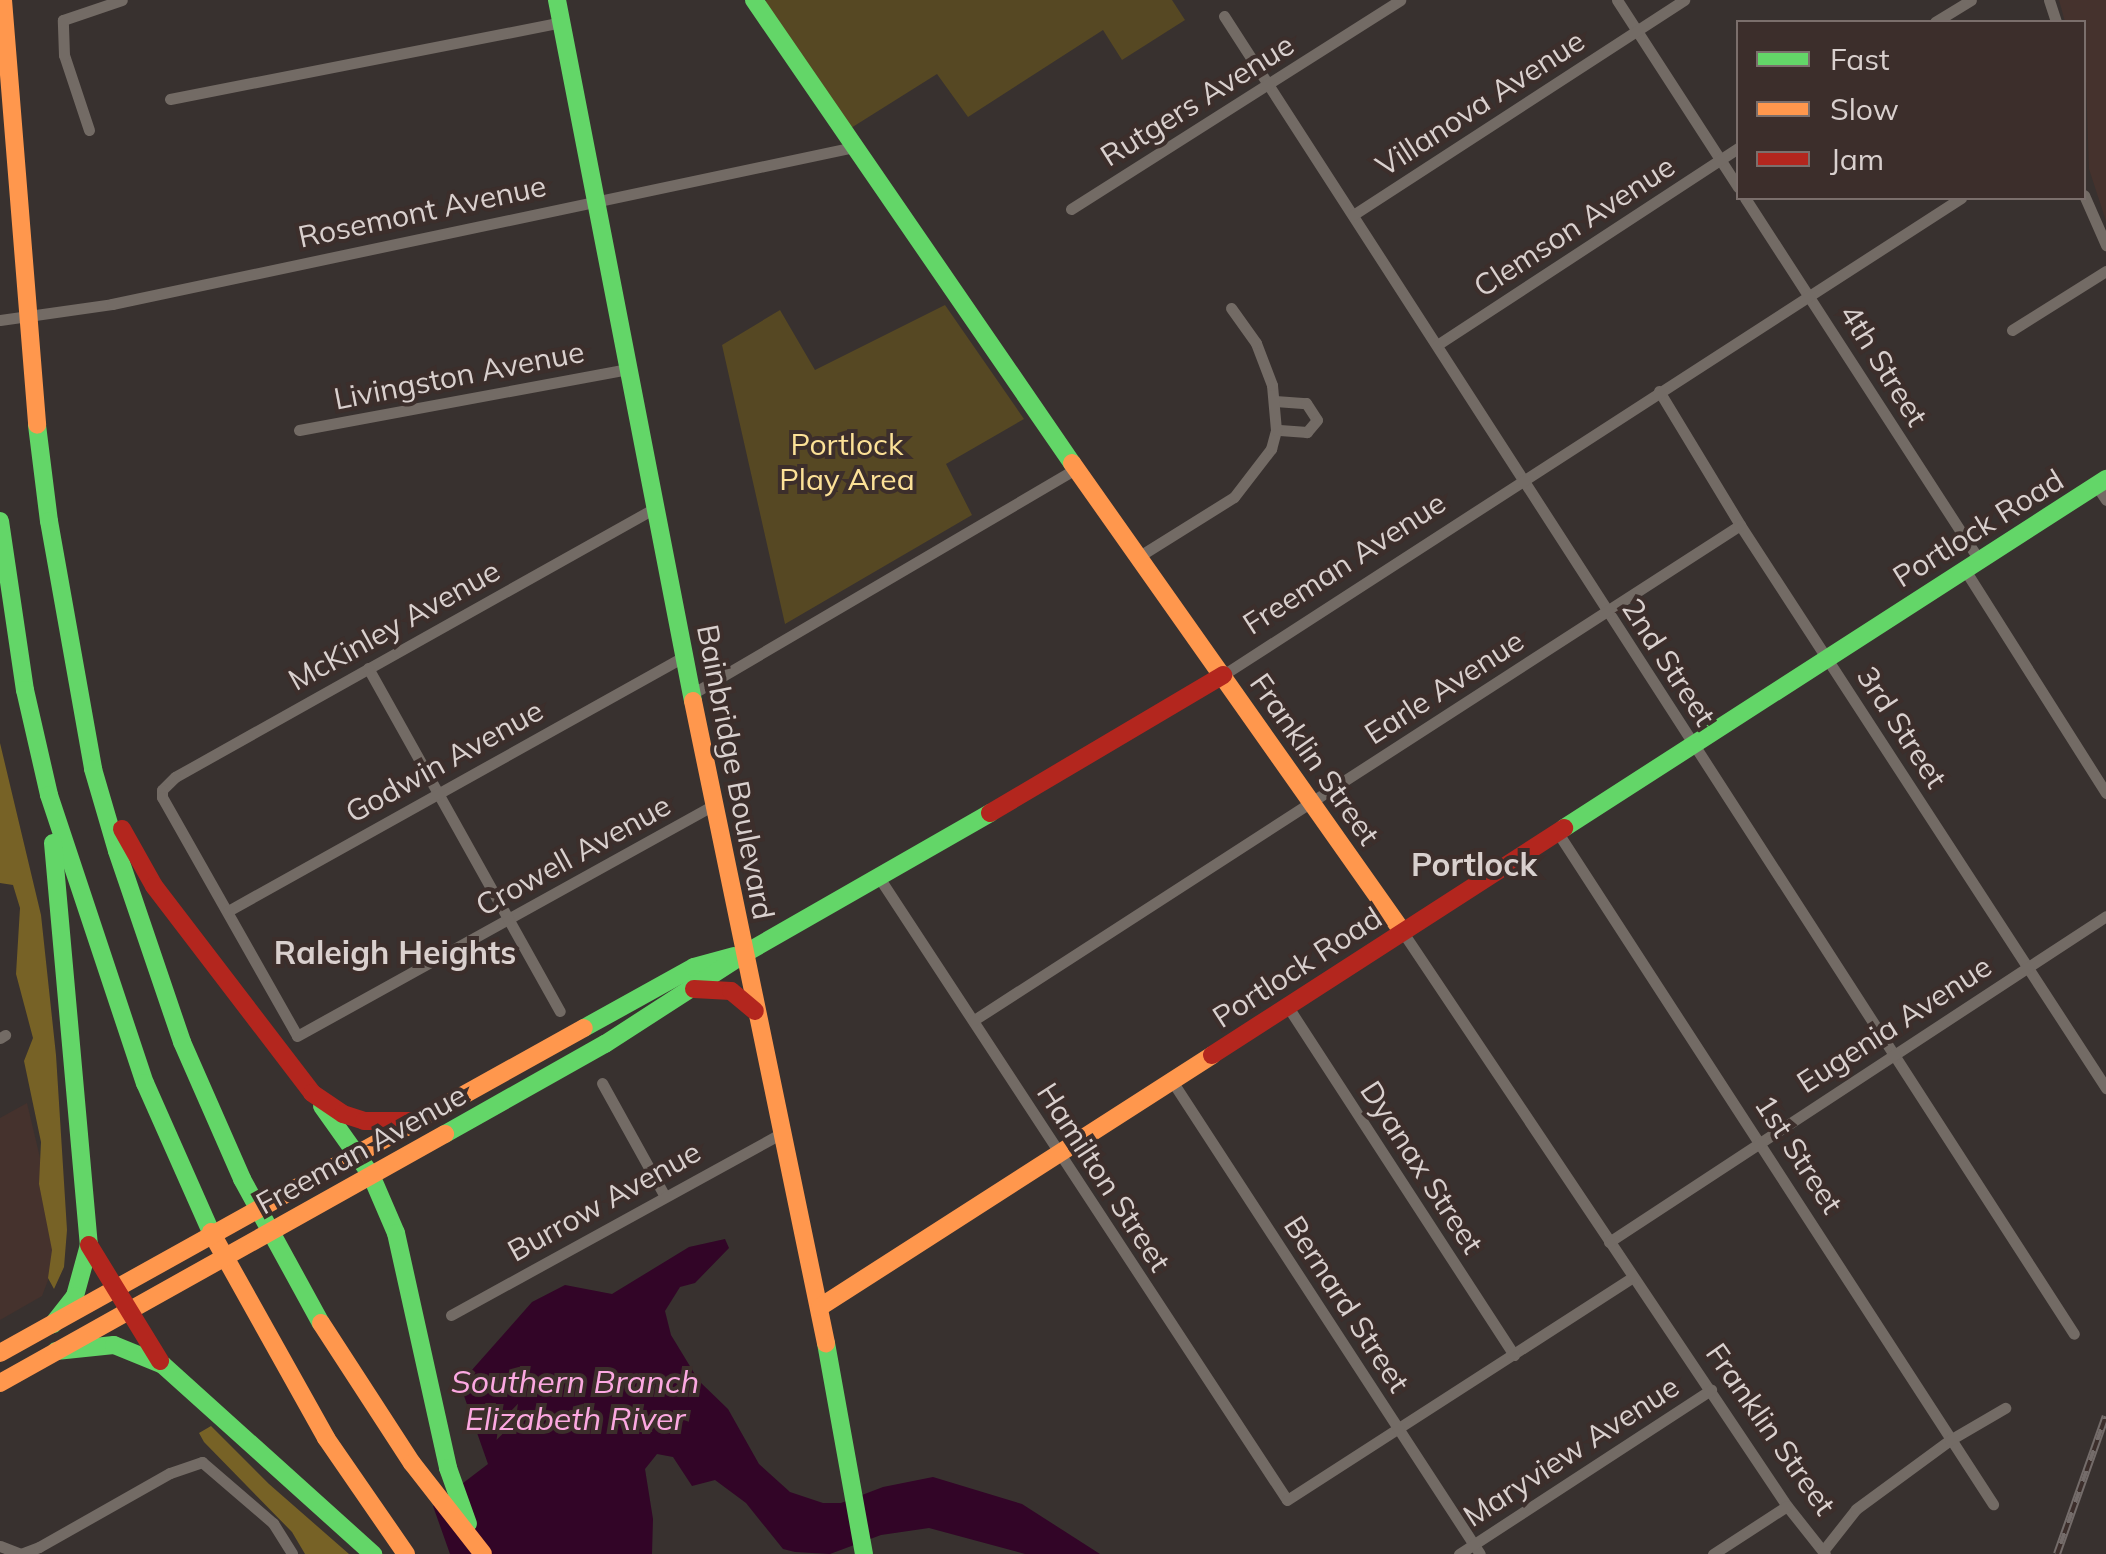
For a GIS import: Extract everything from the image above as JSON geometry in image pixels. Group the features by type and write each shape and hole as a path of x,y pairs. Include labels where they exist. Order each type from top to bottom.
{"main road":[{"path":"4,0 36,416 60,595 90,754 161,986 242,1179 290,1271 340,1358 481,1552"},
{"name":"Bainbridge Boulevard","path":"557,0 744,954 820,1308 864,1554"},
{"name":"Franklin Street","path":"754,0 1076,470 1402,931"},
{"name":"Portlock Road","path":"820,1308 1826,655 2103,488"},
{"path":"0,521 26,690 49,794 120,1015 194,1201 326,1438 405,1553"},
{"name":"Freeman Avenue","path":"0,1383 606,1044 744,954 880,880 1223,675"},
{"path":"90,754 126,838 154,886 371,1175 404,1262 448,1468 481,1552"},
{"path":"49,794 89,1244 75,1296 53,1324"},
{"name":"Freeman Avenue","path":"0,1354 694,967 744,954"},
{"path":"694,989 731,991 757,1013"},
{"path":"312,1093 343,1114 364,1121 414,1121"},
{"path":"89,1244 127,1312 163,1365 373,1554"},
{"path":"56,1351 114,1345 163,1365"}],"street":[{"path":"89,130 64,56 63,20 122,0"},
{"name":"Rutgers Avenue","path":"1071,210 1400,0"},
{"path":"1617,0 1736,185"},
{"name":"Villanova Avenue","path":"1353,215 1684,0"},
{"path":"1938,20 1970,0"},
{"name":"2nd Street","path":"1224,16 2074,1334"},
{"path":"170,99 562,22"},
{"name":"Rosemont Avenue","path":"0,320 112,304 854,147"},
{"name":"Clemson Avenue","path":"1437,345 1736,149"},
{"name":"4th Street","path":"1746,200 1810,295 2106,793"},
{"name":"Freeman Avenue","path":"1223,675 1958,200"},
{"path":"2086,200 2106,245"},
{"path":"2012,330 2106,272"},
{"path":"1138,557 1241,490 1261,467 1276,430 1274,401 1256,343 1231,308"},
{"name":"Livingston Avenue","path":"299,430 629,368"},
{"name":"3rd Street","path":"1659,391 1740,526 2106,1088"},
{"path":"1274,401 1306,403 1317,420 1307,432 1276,430"},
{"path":"692,694 1076,470"},
{"name":"McKinley Avenue","path":"228,911 167,808 162,790 176,777 655,508"},
{"name":"Earle Avenue","path":"974,1020 1740,526"},
{"name":"Godwin Avenue","path":"228,911 685,656"},
{"path":"368,668 560,1011"},
{"name":"Crowell Avenue","path":"228,911 297,1036 715,804"},
{"name":"1st Street","path":"1558,832 1993,1504"},
{"name":"Hamilton Street","path":"880,880 1287,1500 1398,1428"},
{"name":"Eugenia Avenue","path":"1609,1242 1760,1139 2106,916"},
{"name":"Franklin Street","path":"1402,931 1632,1278 1787,1506 1824,1552"},
{"name":"Dyanax Street","path":"1288,1007 1514,1355"},
{"name":"Bernard Street","path":"1172,1081 1477,1549"},
{"path":"602,1083 664,1195"},
{"name":"Burrow Avenue","path":"451,1315 782,1133"},
{"path":"1398,1428 1632,1278"},
{"name":"Maryview Avenue","path":"1459,1554 1477,1549 1711,1390"},
{"path":"1824,1552 1856,1508 1950,1440 2005,1408"},
{"path":"0,1546 21,1554 39,1548 170,1473 202,1462 273,1523 292,1554"},
{"path":"1713,1554 1787,1506"}],"shaded area":[{"path":"2059,0 2106,0 2106,221 2089,169 2086,20 2064,20"},
{"path":"0,743 41,915 56,1055 67,1230 64,1267 54,1289 48,1278 52,1250 39,1184 41,1142 24,1061 33,1038 16,974 20,908 13,885 0,883"},
{"path":"27,1103 61,1246 42,1296 0,1320 0,1118"},
{"path":"211,1426 269,1484 349,1554 305,1554 292,1532 204,1442 199,1433"}],"green space":[{"path":"1172,0 1185,20 1122,60 1103,30 968,117 937,74 851,128 763,2"},
{"name":"Portlock Play Area","path":"945,305 1024,419 946,464 972,515 785,624 722,345 780,310 815,370"}],"water":[{"name":"Southern Branch Elizabeth River","path":"725,1239 729,1248 695,1283 680,1287 665,1311 671,1335 699,1381 728,1409 759,1464 790,1492 823,1503 841,1503 883,1487 933,1477 1022,1504 1100,1554 1025,1554 929,1528 881,1535 830,1554 795,1552 783,1549 746,1503 715,1480 692,1486 673,1457 657,1454 645,1469 653,1519 652,1554 450,1554 433,1506 488,1464 463,1393 471,1371 532,1302 565,1285 612,1294 689,1247"}],"railway":[{"path":"2057,1554 2106,1416"}],"traffic: fast":[{"path":"557,0 693,701"},
{"path":"754,0 1072,463"},
{"path":"37,425 49,521 93,769 117,851 182,1042 242,1179 321,1323"},
{"path":"1564,828 2106,479"},
{"path":"0,521 25,690 49,795 145,1083 211,1232"},
{"path":"445,1134 605,1044 744,954 990,813"},
{"path":"53,843 89,1245 75,1296 53,1324"},
{"path":"584,1028 694,967 734,956"},
{"path":"322,1106 371,1175 396,1233 448,1468 468,1524"},
{"path":"826,1343 864,1554"},
{"path":"56,1351 114,1345 163,1365 373,1554"}],"traffic: slow":[{"path":"3,0 37,425"},
{"path":"1072,463 1402,931"},
{"path":"693,701 826,1343"},
{"path":"0,1353 584,1028"},
{"path":"820,1307 1212,1055"},
{"path":"0,1383 445,1134"},
{"path":"211,1232 326,1438 406,1554"},
{"path":"321,1323 412,1463 483,1554"}],"traffic: jam":[{"path":"990,813 1223,675"},
{"path":"1212,1055 1564,828"},
{"path":"122,829 154,886 312,1093 343,1114 364,1121 414,1121"},
{"path":"694,989 731,991 755,1011"},
{"path":"89,1245 160,1361"}],"district":[{"name":"Portlock","path":"1474,864"},
{"name":"Raleigh Heights","path":"395,952"}]}
